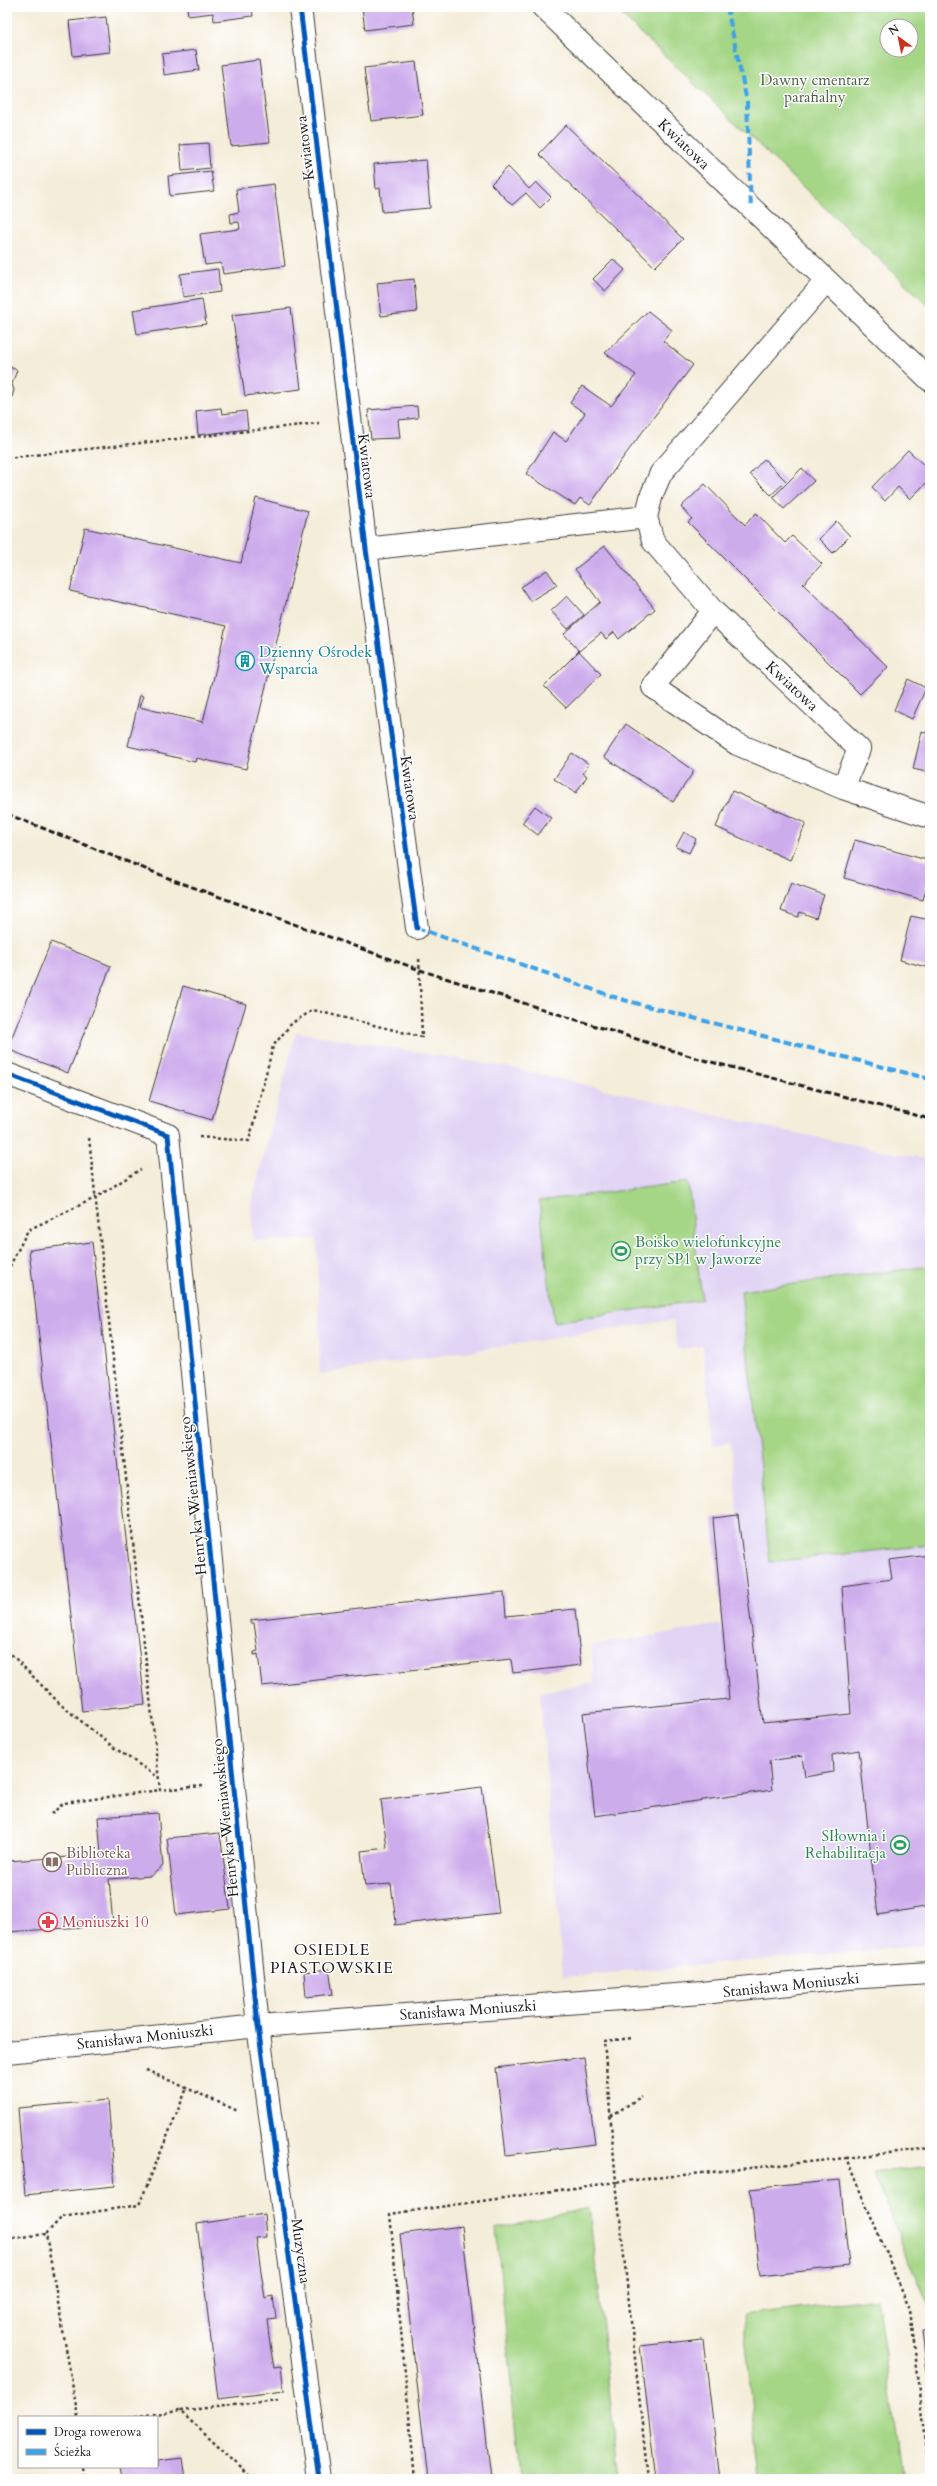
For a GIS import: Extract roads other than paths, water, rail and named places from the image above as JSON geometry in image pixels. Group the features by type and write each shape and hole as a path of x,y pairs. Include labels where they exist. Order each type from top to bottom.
{"street":[{"name":"Kwiatowa","path":"300,7 366,548 417,928"},
{"name":"Kwiatowa","path":"543,7 930,380"},
{"path":"366,548 646,517 652,494 661,473 826,281"},
{"name":"Kwiatowa","path":"646,517 653,541 713,610 859,749 844,788"},
{"path":"713,610 653,687 737,744 844,788 930,817"},
{"name":"Henryka Wieniawskiego","path":"7,1074 85,1104 169,1143 258,2026"},
{"name":"Stanisława Moniuszki","path":"7,2052 258,2026 702,1993 848,1978 930,1973"},
{"name":"Muzyczna","path":"258,2026 319,2479"}],"railway":[{"path":"7,814 176,881 420,970 696,1058 930,1119"}],"place":[{"name":"Dzienny Ośrodek Wsparcia","path":"245,661"},
{"name":"Boisko wielofunkcyjne przy SP1 w Jaworze","path":"621,1251"},
{"name":"SIłownia i Rehabilitacja","path":"900,1845"},
{"name":"Biblioteka Publiczna","path":"52,1862"},
{"name":"Moniuszki 10","path":"48,1922"}],"district":[{"name":"OSIEDLE PIASTOWSKIE","path":"332,1959"}],"park label":[{"name":"Dawny cmentarz parafialny","path":"815,88"}]}
